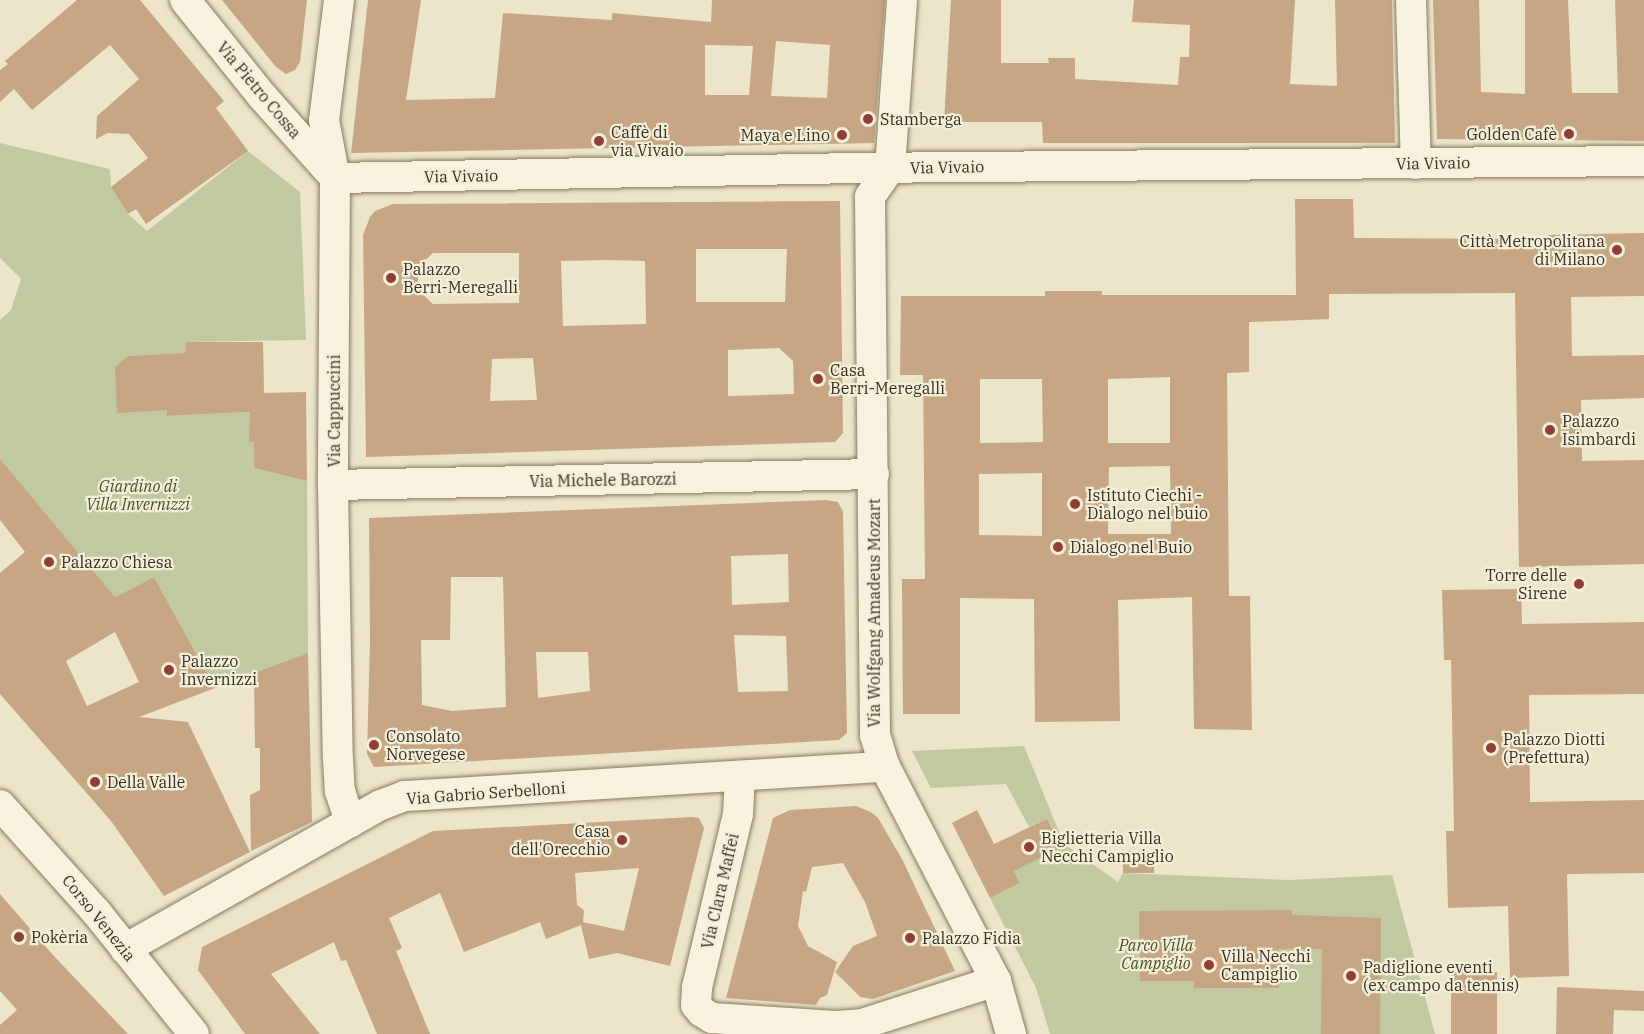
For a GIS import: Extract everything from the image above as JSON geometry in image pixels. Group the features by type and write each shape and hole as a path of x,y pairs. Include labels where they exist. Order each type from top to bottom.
{"street":[{"name":"Via Pietro Cossa","path":"185,0 262,96 335,178"},
{"name":"Via Cappuccini","path":"339,0 324,120 335,178 333,485 338,758 340,791 350,822"},
{"path":"890,168 902,0"},
{"path":"1411,0 1416,164"},
{"name":"Via Vivaio","path":"335,178 890,168 1644,162"},
{"name":"Via Wolfgang Amadeus Mozart","path":"890,168 870,197 875,735 885,767 996,981 1011,1034"},
{"name":"Via Michele Barozzi","path":"333,485 874,474"},
{"name":"Via Gabrio Serbelloni","path":"125,949 381,805 405,796 885,767"},
{"name":"Via Clara Maffei","path":"740,776 738,814 697,987 696,1005 712,1018 835,1026 862,1024 996,981"},
{"name":"Corso Venezia","path":"0,805 70,881 194,1034"}],"green space":[{"name":"Giardino di Villa Invernizzi","path":"0,143 110,169 111,187 128,214 147,231 248,151 300,192 306,340 186,342 185,353 127,356 115,367 167,410 167,416 254,412 249,442 254,442 254,468 307,481 308,653 215,688 154,577 115,597 0,460 0,320 11,310 21,279 0,258"},
{"name":"Parco Villa Campiglio","path":"1024,746 1064,844 1118,882 1123,873 1289,880 1392,875 1435,1034 1050,1034 1036,988 990,898 1020,883 1014,871 1061,846 1047,819 1029,827 1006,784 931,788 912,751"}],"building":[{"path":"77,0 140,0 224,101 216,108 248,151 146,224 136,209 128,214 111,187 148,158 129,134 108,133 96,139 97,116 139,79 110,45 32,110 14,89 0,102 0,70 8,64 5,61"},
{"path":"222,0 307,0 300,62 295,70 286,74 276,67"},
{"path":"368,0 421,0 406,100 495,98 503,13 612,20 612,13 711,22 712,0 885,0 874,143 351,153","holes":["776,41 830,45 827,98 771,96","705,45 753,46 749,95 705,95"]},
{"path":"951,0 1001,0 1001,63 1049,63 1048,58 1075,58 1075,79 1178,85 1180,57 1189,57 1190,25 1132,22 1134,0 1295,0 1290,84 1337,86 1335,0 1392,0 1395,143 1043,143 1042,122 944,122"},
{"path":"1433,0 1479,0 1481,92 1525,94 1525,0 1568,0 1572,93 1618,93 1615,0 1644,0 1644,141 1437,139"},
{"name":"Istituto Ciechi - Dialogo nel buio","path":"1295,199 1353,199 1354,238 1548,239 1548,235 1644,233 1644,296 1571,297 1572,356 1644,355 1644,398 1581,400 1582,461 1644,460 1644,564 1519,567 1515,293 1329,294 1329,319 1249,322 1249,372 1227,373 1229,596 1250,596 1252,730 1194,729 1192,597 1118,600 1120,721 1035,722 1034,599 960,598 960,714 903,714 902,579 925,579 923,375 900,375 901,296 1045,296 1045,291 1102,291 1102,295 1296,295","holes":["1170,377 1170,443 1108,443 1108,379","980,379 1042,379 1043,442 980,443","1170,466 1171,534 1108,534 1109,467","1042,473 1042,536 979,535 979,474"]},
{"path":"840,201 843,433 835,442 366,457 363,235 375,211 393,204","holes":["696,249 787,249 785,302 696,302","433,253 519,253 519,303 433,304 418,290 418,267","561,261 645,261 646,324 563,326","779,348 793,361 794,394 728,396 728,350","533,358 537,400 490,401 492,359"]},
{"path":"186,342 263,342 264,393 306,392 307,481 254,468 254,442 249,442 250,412 167,416 167,410 117,413 115,367 127,356 185,353"},
{"path":"0,459 115,597 154,577 215,688 139,717 188,722 250,852 164,896 111,821 0,694 0,573 25,552 0,520","holes":["115,632 139,682 87,706 66,661"]},
{"path":"826,500 838,502 843,512 847,733 839,740 374,767 367,754 370,641 369,518","holes":["788,554 789,602 732,605 731,556","451,577 503,577 506,707 452,711 422,705 421,640 450,640","734,635 786,636 788,691 738,692","536,652 588,652 590,691 538,698"]},
{"name":"Palazzo Diotti (Prefettura)","path":"1521,589 1522,624 1644,622 1644,694 1529,695 1530,802 1644,800 1644,873 1567,874 1569,976 1510,978 1508,906 1448,908 1446,831 1454,831 1451,660 1444,660 1442,590"},
{"path":"308,653 312,822 251,851 250,795 260,790 260,748 255,748 254,673"},
{"path":"856,806 871,812 878,818 902,859 955,971 873,999 860,997 835,972 853,946 877,936 865,902 843,863 812,867 806,892 803,891 798,926 808,946 837,962 827,995 820,998 816,1005 726,998 773,818 790,810"},
{"path":"977,810 994,844 1047,819 1061,847 1014,871 1020,883 990,898 952,823"},
{"path":"699,818 704,828 670,966 617,953 589,959 581,925 546,939 540,922 464,952 440,893 389,918 402,948 396,951 430,1034 377,1034 346,960 341,961 334,942 271,974 320,1034 245,1034 198,970 202,947 433,831","holes":["639,868 624,931 583,922 584,910 577,905 575,873"]},
{"path":"1123,851 1154,851 1154,873 1123,873"},
{"path":"0,894 53,955 128,1034 0,1034 0,1025 17,1010 0,991"},
{"path":"1292,910 1292,915 1381,918 1380,1034 1321,1034 1322,949 1278,949 1279,988 1194,988 1194,981 1140,981 1139,911"},
{"path":"1451,972 1497,972 1497,1034 1451,1034"},
{"path":"1557,987 1644,991 1644,1011 1614,1010 1613,1034 1556,1034"}],"place":[{"name":"Stamberga","path":"868,119"},
{"name":"Golden Cafè","path":"1569,134"},
{"name":"Maya e Lino","path":"842,135"},
{"name":"Caffè di via Vivaio","path":"599,141"},
{"name":"Città Metropolitana di Milano","path":"1617,250"},
{"name":"Palazzo Berri-Meregalli","path":"391,278"},
{"name":"Casa Berri-Meregalli","path":"818,379"},
{"name":"Palazzo Isimbardi","path":"1550,430"},
{"name":"Istituto Ciechi - Dialogo nel buio","path":"1075,504"},
{"name":"Dialogo nel Buio","path":"1058,547"},
{"name":"Palazzo Chiesa","path":"49,562"},
{"name":"Torre delle Sirene","path":"1579,584"},
{"name":"Palazzo Invernizzi","path":"169,670"},
{"name":"Consolato Norvegese","path":"374,745"},
{"name":"Palazzo Diotti (Prefettura)","path":"1491,748"},
{"name":"Della Valle","path":"95,782"},
{"name":"Casa dell'Orecchio","path":"622,840"},
{"name":"Biglietteria Villa Necchi Campiglio","path":"1029,847"},
{"name":"Pokèria","path":"19,937"},
{"name":"Palazzo Fidia","path":"910,938"},
{"name":"Villa Necchi Campiglio","path":"1209,965"},
{"name":"Padiglione eventi (ex campo da tennis)","path":"1351,976"}]}
